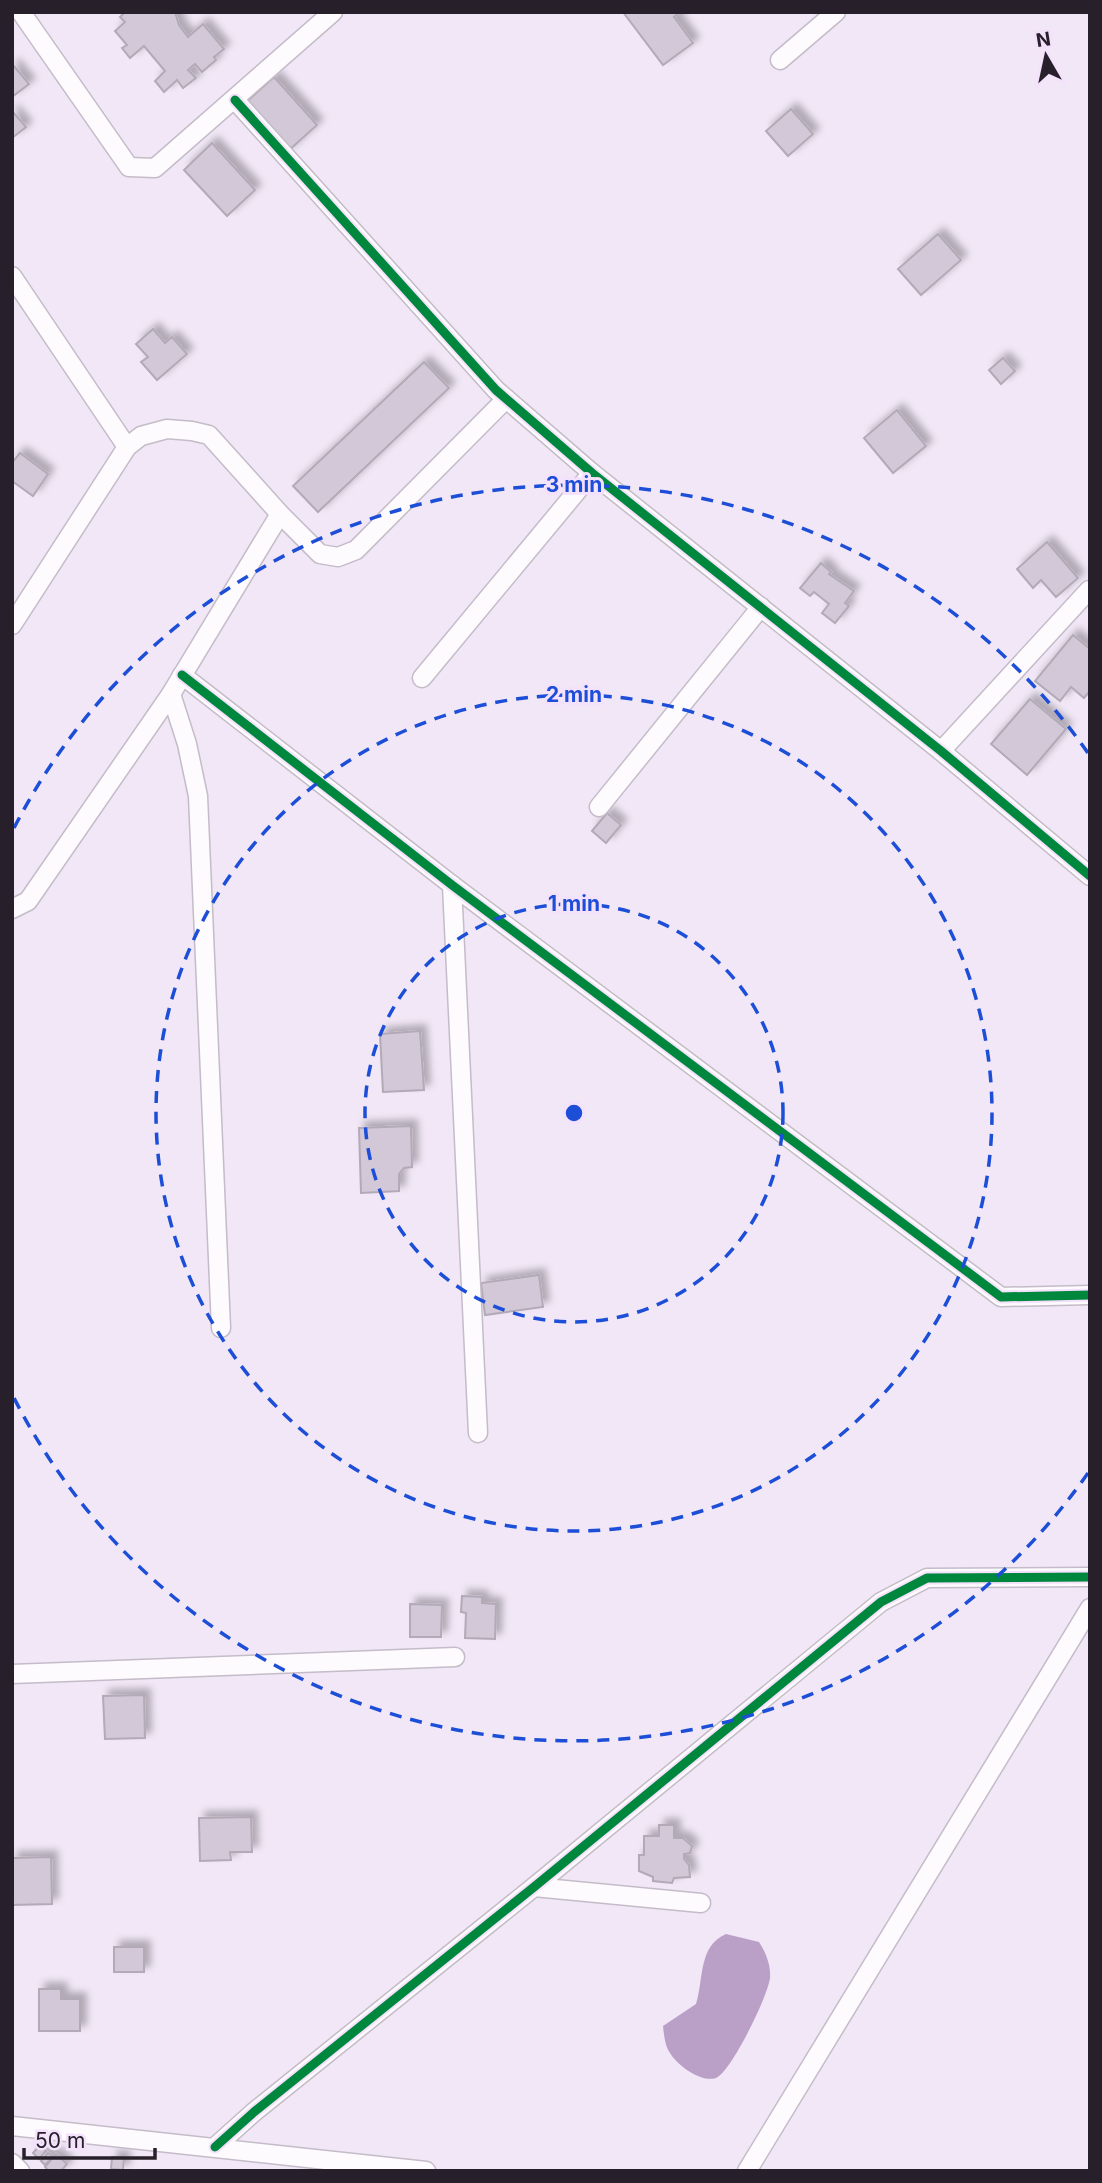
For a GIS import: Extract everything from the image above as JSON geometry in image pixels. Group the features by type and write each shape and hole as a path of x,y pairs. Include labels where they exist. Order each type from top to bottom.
{"street":[{"path":"20,12 129,167 155,168 333,12"},
{"path":"780,60 836,12"},
{"path":"235,100 506,399 592,473 940,751 1090,876"},
{"path":"12,276 127,447"},
{"path":"12,625 127,447 141,436 167,429 209,435 320,554 338,558 356,550 506,399"},
{"path":"422,678 592,473"},
{"path":"12,909 27,901 170,694 280,514"},
{"path":"940,751 1089,590"},
{"path":"599,807 761,607"},
{"path":"182,675 452,885 1001,1297 1090,1295"},
{"path":"170,694 187,744 198,796 221,1328"},
{"path":"452,885 478,1433"},
{"path":"215,2147 254,2112 534,1888 881,1602 927,1578 1090,1577"},
{"path":"747,2171 1090,1608"},
{"path":"12,1674 454,1657"},
{"path":"534,1888 701,1903"},
{"path":"12,2126 426,2171"},
{"path":"12,2163 20,2171"}],"shaded area":[{"path":"726,1934 759,1942 768,1959 770,1978 763,2000 739,2048 723,2073 710,2079 690,2072 673,2058 667,2047 663,2026 696,2004 706,1955 717,1939"}],"building":[{"path":"125,12 175,12 179,25 188,37 203,24 224,49 202,72 195,64 188,70 196,78 183,88 177,80 164,92 155,81 165,71 144,46 130,58 122,48 127,45 115,31 125,22 120,17"},
{"path":"623,12 680,12 674,17 693,43 663,65"},
{"path":"12,66 29,84 12,97"},
{"path":"274,77 317,125 287,152 244,104"},
{"path":"791,109 813,134 788,156 766,131"},
{"path":"12,111 26,127 12,138"},
{"path":"212,143 255,190 227,216 184,170"},
{"path":"938,234 961,260 921,295 898,269"},
{"path":"153,329 165,343 172,337 187,354 157,380 141,362 148,357 136,344"},
{"path":"1003,358 1015,371 1001,384 989,370"},
{"path":"424,362 449,388 318,512 293,486"},
{"path":"897,410 926,446 893,473 864,438"},
{"path":"20,453 48,474 33,496 12,481 12,463"},
{"path":"1047,542 1078,578 1056,597 1041,580 1033,588 1017,569"},
{"path":"821,563 831,572 829,574 854,591 845,603 849,606 835,623 822,613 829,604 814,592 810,596 800,588"},
{"path":"1073,635 1090,649 1090,691 1084,698 1071,687 1060,701 1035,681"},
{"path":"1030,699 1066,729 1027,775 991,744"},
{"path":"607,813 621,825 606,843 592,831"},
{"path":"420,1031 424,1090 383,1092 380,1034"},
{"path":"411,1126 412,1167 404,1168 399,1174 399,1191 361,1193 359,1128"},
{"path":"539,1275 543,1307 485,1315 481,1283"},
{"path":"462,1596 482,1597 482,1603 496,1604 495,1639 465,1638 466,1613 461,1612"},
{"path":"410,1604 442,1605 441,1637 410,1637"},
{"path":"144,1695 145,1738 105,1739 103,1696"},
{"path":"251,1817 252,1852 230,1852 231,1860 200,1861 199,1818"},
{"path":"659,1825 674,1825 674,1838 683,1838 692,1846 690,1853 684,1854 690,1877 674,1878 672,1883 653,1881 653,1877 639,1871 639,1855 644,1855 644,1836 659,1836"},
{"path":"51,1857 52,1904 12,1905 12,1858"},
{"path":"114,1947 144,1947 144,1972 114,1972"},
{"path":"39,1989 61,1989 61,1999 80,1999 80,2031 39,2031"},
{"path":"39,2146 46,2151 39,2159 33,2153"},
{"path":"48,2153 53,2157 45,2165 41,2161"},
{"path":"56,2154 67,2164 61,2171 49,2171 45,2167"},
{"path":"112,2157 124,2157 123,2170 111,2169"}],"cycle path":[{"path":"235,100 496,390 592,473 941,751 1090,876"},
{"path":"182,675 452,885 1001,1297 1090,1295"},
{"path":"215,2147 254,2112 534,1887 881,1602 927,1578 1090,1577"}]}
